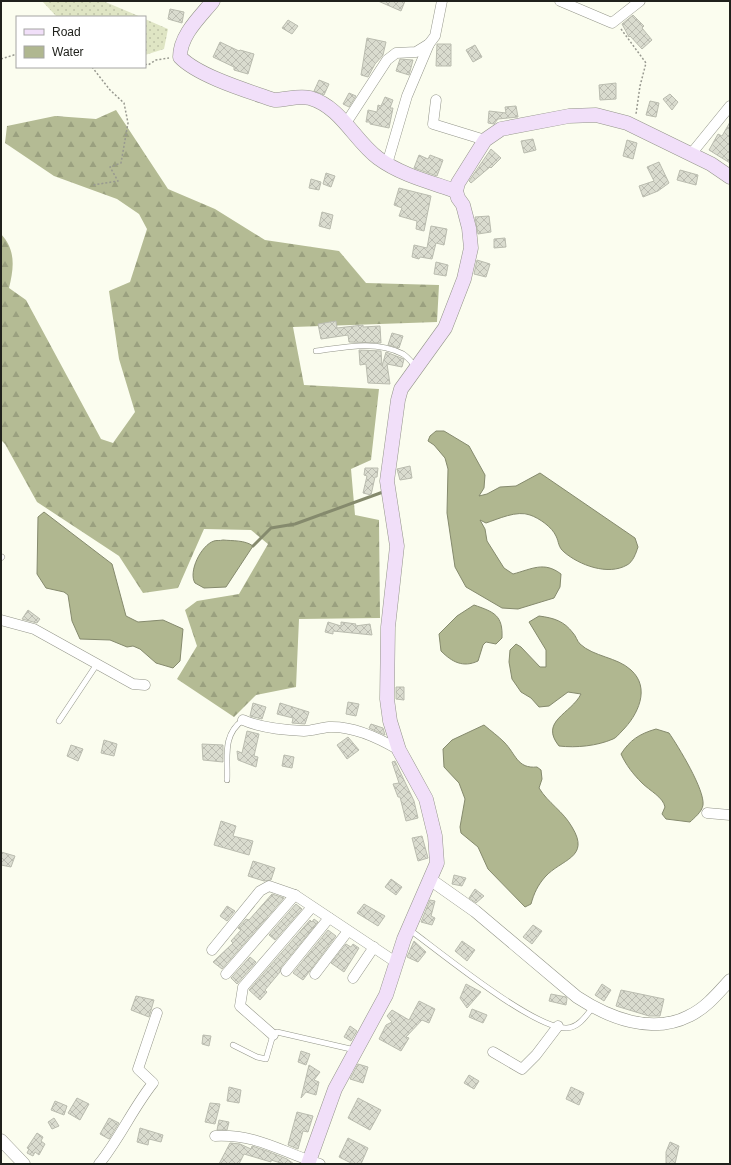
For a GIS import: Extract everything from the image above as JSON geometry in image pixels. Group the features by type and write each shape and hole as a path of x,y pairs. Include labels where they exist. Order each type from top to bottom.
{"main road":[{"path":"213,1 183,39 180,48 180,57 185,62 202,72 274,100 286,100 298,96 310,98 333,112 346,123 367,148 387,164 401,171 456,191"},
{"path":"312,1163 336,1089 386,995 409,930 437,863 435,836 426,799 399,750 390,721 387,699 388,627 397,546 387,481 398,400 401,390 445,328 464,279 471,248 470,228 456,191 458,183 485,140 501,130 569,116 596,115 633,126 690,154 730,176"}],"street":[{"path":"387,164 408,96 429,44 435,36 442,1"},
{"path":"560,1 612,23 640,1"},
{"path":"346,123 387,60 396,53 416,52 429,44"},
{"path":"436,100 433,124 485,140"},
{"path":"690,154 730,106"},
{"path":"1,620 34,629 133,684 145,685"},
{"path":"243,720 254,725 305,731 329,727 353,731 382,740 399,750"},
{"path":"707,813 730,815"},
{"path":"431,880 475,911 550,975 592,1007 636,1023 667,1022 689,1016 710,1001 730,980"},
{"path":"212,950 260,891 269,886 294,895 397,963"},
{"path":"226,974 294,895"},
{"path":"273,1035 240,1006 243,987 312,907"},
{"path":"286,971 329,918"},
{"path":"315,974 348,931"},
{"path":"353,978 374,948"},
{"path":"99,1164 113,1147 142,1096 153,1083 138,1069 157,1012"},
{"path":"493,1052 522,1069 536,1055 558,1026"},
{"path":"214,1136 231,1135 250,1138 270,1144 312,1163"},
{"path":"1,1140 24,1164"}],"lane":[{"path":"316,351 363,345 385,348 404,355 417,368"},
{"path":"59,721 97,664"},
{"path":"227,780 228,739 231,731 243,720"},
{"path":"409,930 524,1013 552,1026 568,1028 579,1024 592,1007"},
{"path":"233,1045 257,1057 266,1059 273,1035 277,1032 356,1050"}],"path":[{"path":"614,21 646,63 640,86 633,126"},
{"path":"1,59 16,54"},
{"path":"146,64 148,65 156,60 180,57"},
{"path":"93,68 110,90 124,103 128,123 121,163 110,167 118,181 93,185"}],"shaded area":[{"path":"42,1 103,1 139,16 56,16"},
{"path":"146,19 168,29 164,49 146,55"}],"green space":[{"path":"116,110 168,189 215,209 265,240 339,251 366,283 439,285 437,322 293,327 304,385 379,389 371,460 351,469 355,515 379,520 380,618 299,619 296,687 256,695 234,717 177,679 197,646 185,610 197,601 239,594 268,544 251,530 204,529 178,588 143,593 119,556 37,502 5,444 1,440 1,234 9,246 13,266 9,288 26,300 101,439 113,443 135,412 119,359 109,291 130,282 147,229 139,214 117,199 54,176 5,143 7,126 55,116 96,119"}],"water":[{"path":"436,431 444,431 469,446 485,475 484,488 479,496 487,494 500,487 516,486 540,473 635,538 638,547 633,560 627,565 611,569 594,568 586,565 570,557 562,550 554,533 548,526 534,516 514,514 486,523 480,520 485,529 487,541 504,568 513,574 532,568 543,567 555,570 561,574 560,587 554,598 518,609 502,608 466,587 455,567 447,513 448,469 445,458 434,445 428,441 430,436"},
{"path":"44,512 112,564 126,616 138,622 163,620 183,629 180,661 173,668 156,663 140,649 133,646 127,647 110,640 80,639 72,621 68,595 64,592 46,588 37,574 38,517"},
{"path":"223,540 243,542 253,546 226,587 204,588 195,583 193,578 193,572 197,559 200,553 209,544 215,541"},
{"path":"474,605 492,612 499,619 502,630 502,638 496,644 486,642 483,645 478,661 467,664 458,663 441,651 439,634 457,616"},
{"path":"539,616 554,619 562,623 570,629 579,643 592,652 619,662 631,670 637,677 641,693 640,701 628,725 618,736 607,741 586,746 559,746 554,737 553,730 555,724 581,694 568,692 549,706 539,707 531,698 521,692 512,679 509,662 510,650 516,644 521,647 540,667 546,667 546,650 529,622"},
{"path":"484,725 504,742 521,763 525,766 537,767 541,770 542,779 539,788 568,821 577,837 578,845 576,852 572,857 545,877 536,889 531,904 525,907 488,869 478,847 461,833 460,827 465,799 459,783 444,767 443,749 452,740"},
{"path":"656,729 669,733 690,768 700,789 703,805 698,815 690,822 666,819 662,814 665,807 662,800 642,783 627,766 621,754 636,738"}],"building":[{"path":"378,1 405,1 401,11"},
{"path":"170,9 184,12 182,23 168,19"},
{"path":"633,15 644,26 642,28 652,40 642,49 630,36 629,37 622,24"},
{"path":"288,20 298,26 292,34 282,28"},
{"path":"367,38 386,42 383,55 375,64 368,77 361,75"},
{"path":"220,42 239,51 254,54 248,74 234,70 234,67 213,57"},
{"path":"437,44 451,44 451,66 436,66"},
{"path":"475,45 482,57 473,62 466,50"},
{"path":"400,59 413,60 409,75 396,71"},
{"path":"319,80 329,84 324,95 314,91"},
{"path":"616,83 616,99 600,100 599,85"},
{"path":"349,93 356,96 349,107 343,104"},
{"path":"670,94 678,102 672,110 663,99"},
{"path":"385,97 393,100 390,108 393,108 389,128 366,122 368,110 377,112 378,105 381,106"},
{"path":"650,101 659,103 656,117 646,115"},
{"path":"516,106 518,117 498,119 494,124 488,123 489,111 506,113 505,107"},
{"path":"730,122 730,163 709,150 718,134 722,136"},
{"path":"533,139 536,150 524,153 521,141"},
{"path":"627,140 637,143 633,159 623,156"},
{"path":"491,149 501,158 491,168 490,167 471,183 469,181"},
{"path":"419,155 428,159 430,155 443,160 437,176 414,168"},
{"path":"659,162 669,183 658,191 643,197 639,186 654,181 647,167"},
{"path":"680,170 698,175 696,185 677,180"},
{"path":"326,173 335,176 331,187 323,184"},
{"path":"311,179 321,182 319,190 309,188"},
{"path":"399,188 431,196 424,231 416,229 417,221 399,216 402,208 394,205"},
{"path":"322,212 333,215 330,229 319,226"},
{"path":"489,216 491,232 478,234 475,217"},
{"path":"431,226 447,229 444,245 436,243 432,259 420,257 419,259 412,257 414,245 427,248"},
{"path":"505,238 506,247 494,248 494,239"},
{"path":"477,260 490,264 486,277 474,274"},
{"path":"436,262 448,265 446,276 434,274"},
{"path":"336,321 337,328 363,325 363,327 380,326 381,343 349,342 348,335 321,339 318,324"},
{"path":"392,333 403,336 399,348 388,345"},
{"path":"359,350 381,351 382,366 386,352 404,359 402,367 387,364 390,384 368,383 366,364 360,365"},
{"path":"410,466 412,478 400,480 397,469"},
{"path":"365,468 378,468 377,477 375,477 371,495 363,493 367,476 364,475"},
{"path":"28,610 40,619 37,623 22,619"},
{"path":"328,622 341,626 341,622 356,624 355,626 370,624 372,635 333,631 333,634 325,632"},
{"path":"396,687 404,687 404,700 396,699"},
{"path":"348,702 359,704 356,716 346,714"},
{"path":"253,703 266,707 262,719 250,716"},
{"path":"280,703 309,712 305,724 292,723 293,718 277,714"},
{"path":"371,724 383,728 385,735 369,728"},
{"path":"247,731 259,734 254,756 258,757 256,767 238,760 237,751 242,753"},
{"path":"348,737 359,750 347,759 337,745"},
{"path":"104,740 117,744 114,756 101,753"},
{"path":"202,744 223,745 223,762 203,760"},
{"path":"71,745 83,749 78,761 67,756"},
{"path":"284,755 294,757 292,768 282,766"},
{"path":"395,761 414,801 418,818 406,821 400,797 398,797 393,784 399,783 392,762"},
{"path":"221,821 236,826 233,836 253,841 249,855 214,845"},
{"path":"422,836 428,858 418,861 412,838"},
{"path":"1,852 15,856 11,867 1,865"},
{"path":"253,861 275,868 271,880 264,881 248,876"},
{"path":"454,875 466,878 462,886 452,884"},
{"path":"391,879 402,887 396,895 385,887"},
{"path":"475,889 484,896 476,903 469,898"},
{"path":"272,894 284,898 222,969 213,962 233,943 231,941 241,930 238,928 246,919 249,920"},
{"path":"430,900 435,901 431,916 435,918 432,925 421,922"},
{"path":"296,904 302,909 275,940 269,935"},
{"path":"364,904 385,916 378,926 357,913"},
{"path":"227,906 235,911 227,921 220,916"},
{"path":"314,919 318,922 281,967 280,972 265,990 267,992 260,1000 249,990 310,920 312,922"},
{"path":"533,925 542,931 532,944 523,937"},
{"path":"328,930 336,936 303,980 293,973"},
{"path":"414,941 426,952 418,962 407,957"},
{"path":"462,941 475,950 467,961 455,951"},
{"path":"346,944 351,947 353,944 359,948 344,972 331,963"},
{"path":"250,957 256,962 237,984 231,978"},
{"path":"466,984 481,992 467,1008 460,998"},
{"path":"602,984 611,990 604,1001 595,995"},
{"path":"621,990 664,999 660,1016 649,1016 616,1006"},
{"path":"551,994 566,997 566,1005 549,1001"},
{"path":"136,996 154,1000 149,1017 131,1010"},
{"path":"419,1001 435,1009 429,1023 422,1020 406,1037 409,1038 401,1051 379,1039 386,1025 392,1022 387,1016 392,1010 409,1020"},
{"path":"472,1009 487,1015 483,1023 469,1017"},
{"path":"350,1026 357,1031 351,1041 344,1037"},
{"path":"203,1035 211,1036 209,1046 202,1044"},
{"path":"301,1051 310,1054 306,1065 298,1062"},
{"path":"358,1064 368,1067 363,1083 350,1079"},
{"path":"309,1065 320,1072 314,1080 319,1082 316,1095 306,1092 301,1098"},
{"path":"469,1075 479,1081 474,1089 464,1083"},
{"path":"229,1087 241,1090 239,1103 227,1101"},
{"path":"571,1087 584,1093 579,1105 566,1099"},
{"path":"77,1098 89,1104 80,1120 68,1113"},
{"path":"358,1098 381,1110 370,1130 348,1118"},
{"path":"55,1101 67,1106 64,1115 51,1110"},
{"path":"210,1103 220,1104 215,1124 205,1122"},
{"path":"297,1112 313,1116 308,1132 303,1131 298,1149 288,1145"},
{"path":"54,1118 59,1126 52,1129 48,1122"},
{"path":"109,1118 119,1123 109,1139 100,1134"},
{"path":"219,1120 229,1122 227,1130 217,1130"},
{"path":"140,1128 163,1135 161,1142 149,1139 148,1145 137,1142"},
{"path":"37,1133 43,1137 41,1141 45,1144 39,1155 35,1152 33,1156 27,1153 29,1149 27,1148"},
{"path":"348,1138 368,1148 361,1164 353,1164 339,1157"},
{"path":"670,1142 679,1146 675,1164 666,1164 666,1152"},
{"path":"230,1143 240,1144 251,1149 252,1146 287,1159 294,1164 284,1164 271,1160 271,1162 244,1154 239,1164 219,1164"}],"waterway":[{"path":"253,546 271,528 295,524 383,492"}]}
